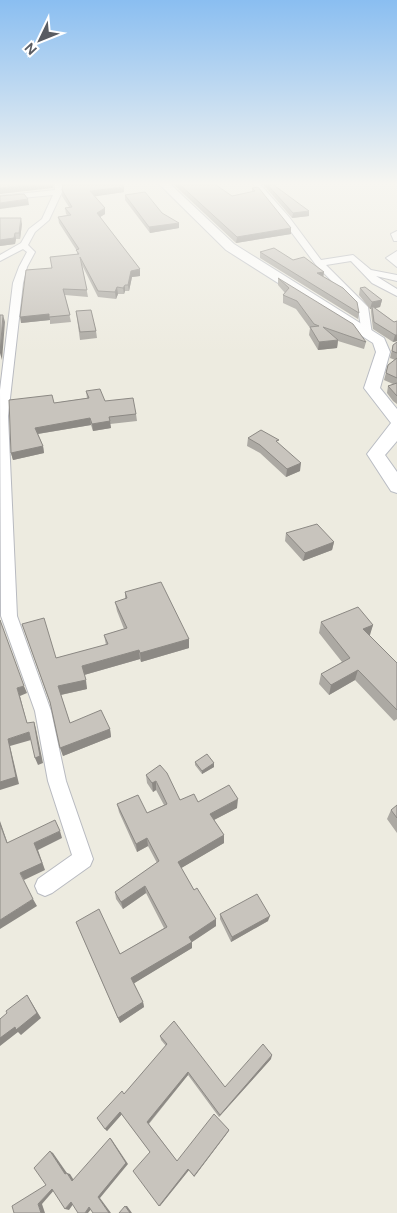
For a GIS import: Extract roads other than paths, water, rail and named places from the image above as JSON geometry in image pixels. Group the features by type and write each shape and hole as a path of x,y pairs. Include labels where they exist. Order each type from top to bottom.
{"street":[{"path":"0,258 24,245 27,240"},
{"path":"221,240 230,248 379,341 383,352 372,388 397,420"},
{"path":"301,240 319,263 363,307 367,334"},
{"path":"24,245 31,252 23,267 18,283 2,416 9,616 44,711 57,781 83,859 45,886"},
{"path":"397,254 390,258 397,264"},
{"path":"319,263 353,258 368,272 375,282 397,293"},
{"path":"368,272 397,278"},
{"path":"397,427 392,436 376,454 381,467 393,478 397,487"}]}
